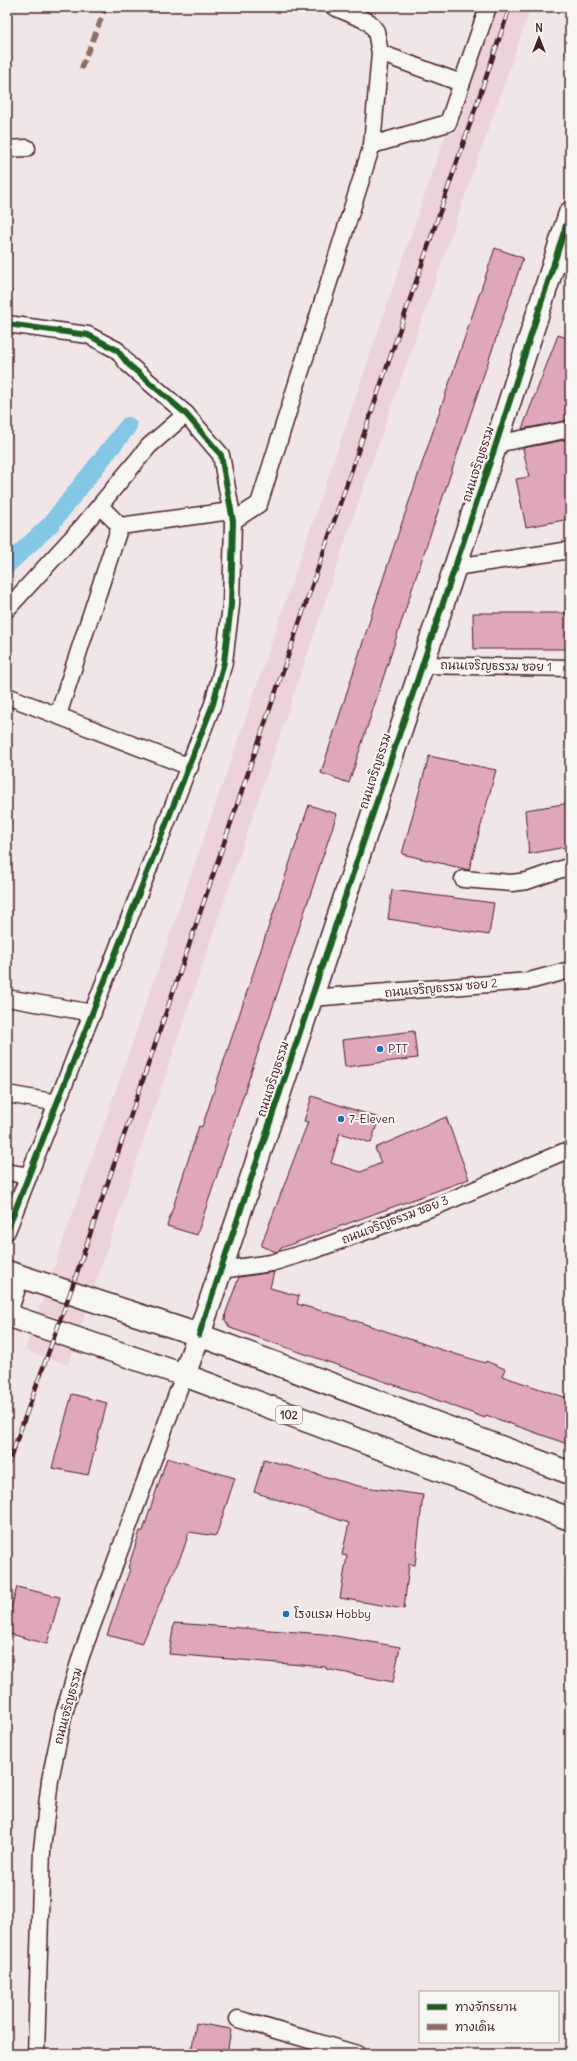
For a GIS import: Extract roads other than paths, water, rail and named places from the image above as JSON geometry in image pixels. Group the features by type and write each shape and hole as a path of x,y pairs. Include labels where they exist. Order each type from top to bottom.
{"main road":[{"name":"ถนนเจริญธรรม","path":"184,1375 221,1270 423,665 570,213"},
{"path":"7,1309 13,1274 199,1335 570,1473"},
{"name":"102","path":"7,1315 184,1375 570,1519"}],"street":[{"path":"120,526 232,516 259,504 372,145 380,53 376,31 369,22 334,7"},
{"path":"372,145 448,123 488,7"},
{"path":"380,53 461,83"},
{"path":"7,149 27,148"},
{"path":"7,324 88,335 117,350 128,364 186,414 221,455 232,516 231,606 224,662 213,704 190,767 7,1231"},
{"path":"7,608 100,506 149,446 186,414"},
{"path":"496,444 570,429"},
{"path":"100,506 120,526"},
{"path":"58,715 120,526"},
{"path":"455,567 570,550"},
{"name":"ถนนเจริญธรรม ซอย 1","path":"423,665 570,668"},
{"path":"7,696 190,767"},
{"path":"463,879 512,883 528,881 570,866"},
{"name":"ถนนเจริญธรรม ซอย 2","path":"311,998 529,981 570,970"},
{"path":"7,998 93,1013"},
{"path":"7,1094 58,1103"},
{"name":"ถนนเจริญธรรม ซอย 3","path":"221,1270 271,1263 314,1250 439,1204 563,1152"},
{"path":"7,1172 29,1176"},
{"name":"ถนนเจริญธรรม","path":"36,2054 42,1849 50,1780 64,1713 81,1656 184,1375"},
{"path":"238,2019 357,2054"}],"waterway":[{"path":"7,565 50,525 128,426"}],"railway":[{"path":"7,1467 70,1293 510,7"}],"place":[{"name":"PTT","path":"380,1049"},
{"name":"7-Eleven","path":"341,1119"},
{"name":"โรงแรม Hobby","path":"286,1614"}]}
